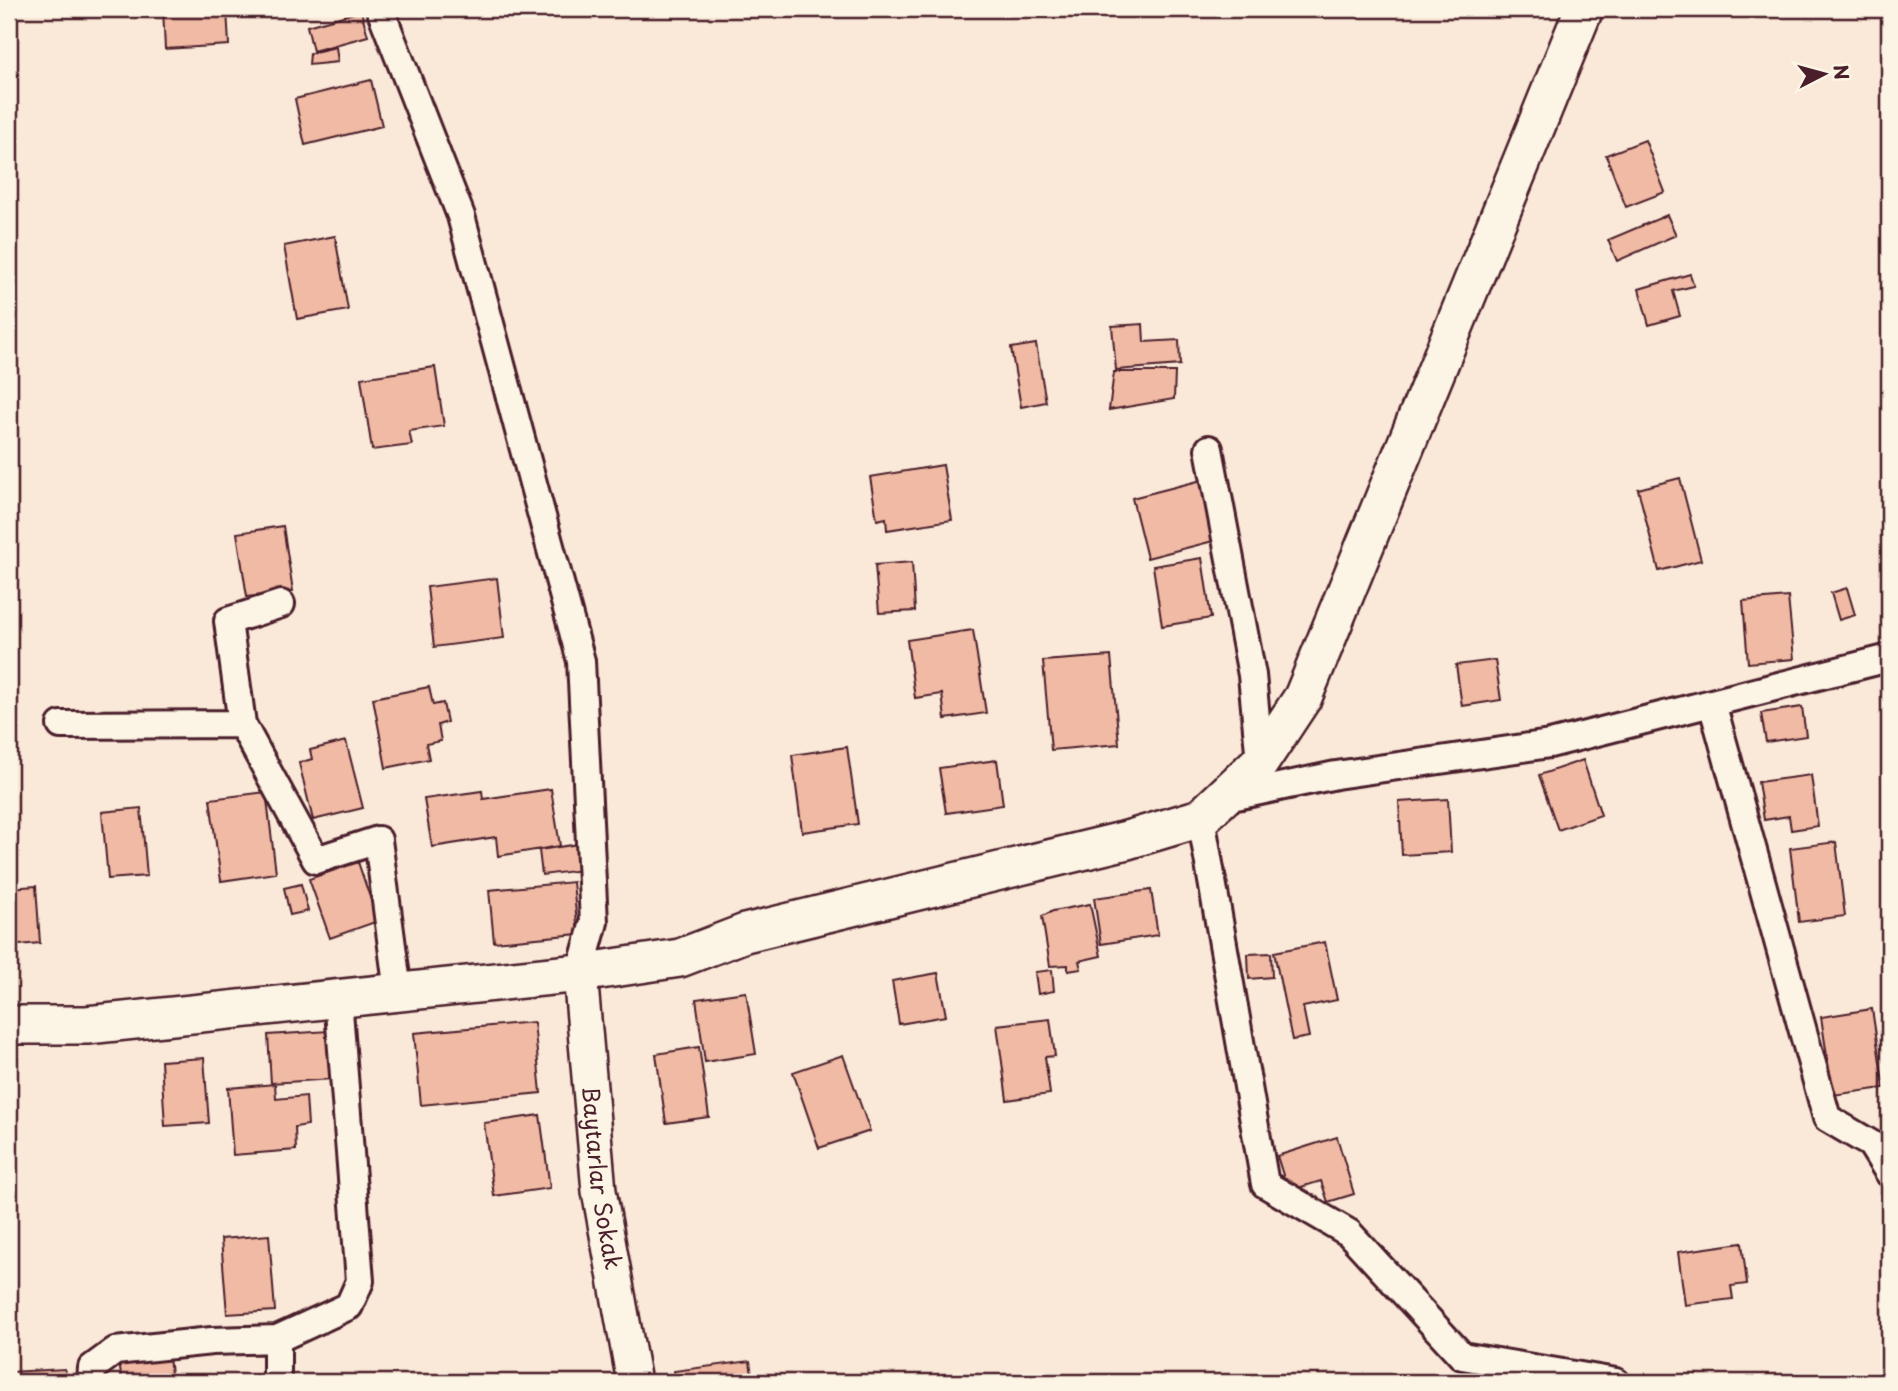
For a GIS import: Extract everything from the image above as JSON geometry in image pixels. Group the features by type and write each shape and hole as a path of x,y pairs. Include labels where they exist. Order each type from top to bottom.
{"main road":[{"path":"9,1025 87,1025 580,973 680,958 745,933 1127,840 1212,808 1260,762 1303,697 1584,9"}],"street":[{"path":"380,9 461,216 581,661 594,922 580,973"},
{"path":"1209,449 1252,675 1260,762"},
{"path":"281,604 228,621 242,724 316,860 378,840 398,992"},
{"path":"1616,1382 1462,1356 1349,1233 1265,1184 1212,808 1336,775 1550,744 1889,658"},
{"path":"1712,703 1827,1118 1871,1144 1889,1173"},
{"path":"61,725 242,724"},
{"name":"Baytarlar Sokak","path":"580,973 598,1191 635,1382"},
{"path":"91,1382 92,1368 115,1351 212,1341 277,1339 349,1306 360,1281 338,998"},
{"path":"277,1339 277,1382"}],"building":[{"path":"163,9 227,9 229,45 165,49"},
{"path":"361,11 368,36 313,51 307,26"},
{"path":"336,47 338,62 309,65 310,53"},
{"path":"371,80 382,126 305,145 295,99"},
{"path":"1645,140 1665,192 1626,207 1606,155"},
{"path":"1667,215 1676,235 1617,261 1608,240"},
{"path":"335,236 348,310 297,319 284,246"},
{"path":"1690,274 1694,286 1673,291 1680,316 1649,325 1639,289"},
{"path":"1143,324 1144,342 1179,340 1180,365 1116,370 1112,326"},
{"path":"1036,344 1046,402 1021,407 1011,348"},
{"path":"435,367 444,426 409,431 412,445 372,450 361,378"},
{"path":"1114,372 1175,372 1174,399 1109,410"},
{"path":"943,465 952,520 887,530 886,518 877,520 870,477"},
{"path":"1680,478 1701,560 1659,571 1638,489"},
{"path":"1206,479 1221,539 1147,558 1132,498"},
{"path":"283,526 293,591 247,597 237,533"},
{"path":"1202,558 1211,618 1162,626 1153,566"},
{"path":"912,562 915,611 879,613 875,565"},
{"path":"497,578 504,638 434,647 427,587"},
{"path":"1847,588 1855,615 1839,620 1831,593"},
{"path":"1788,597 1794,659 1748,663 1743,601"},
{"path":"973,630 986,713 945,719 942,694 915,698 907,640"},
{"path":"1111,656 1119,744 1051,750 1043,661"},
{"path":"1495,660 1501,700 1462,706 1456,665"},
{"path":"429,687 433,705 443,703 447,722 438,725 441,741 426,744 429,759 386,768 373,698"},
{"path":"1802,707 1806,736 1766,742 1761,713"},
{"path":"346,741 363,808 313,820 299,763 312,759 310,750"},
{"path":"847,747 858,824 802,832 792,755"},
{"path":"997,760 1003,805 946,813 939,768"},
{"path":"1583,760 1601,815 1558,830 1539,775"},
{"path":"1811,775 1818,826 1791,830 1789,816 1764,820 1758,782"},
{"path":"551,789 560,846 498,856 496,837 432,847 424,799 482,791 483,799"},
{"path":"266,792 276,873 221,881 210,799"},
{"path":"1448,799 1451,852 1402,855 1399,802"},
{"path":"141,808 147,876 108,879 102,812"},
{"path":"1836,842 1845,916 1799,922 1790,848"},
{"path":"579,844 583,870 542,875 539,850"},
{"path":"358,862 378,921 330,938 309,879"},
{"path":"573,882 578,934 494,942 489,890"},
{"path":"301,884 308,911 290,915 284,888"},
{"path":"36,886 40,943 9,946 9,888"},
{"path":"1151,890 1158,935 1101,944 1094,898"},
{"path":"1090,904 1101,956 1079,961 1081,969 1068,971 1068,965 1050,966 1042,916 1053,911"},
{"path":"1325,942 1337,1000 1303,1007 1309,1037 1292,1040 1274,952"},
{"path":"1271,953 1272,977 1249,979 1248,954"},
{"path":"1052,970 1054,991 1038,994 1035,972"},
{"path":"938,973 946,1016 899,1024 892,981"},
{"path":"746,992 756,1054 705,1062 696,999"},
{"path":"1872,1009 1884,1088 1833,1095 1821,1017"},
{"path":"1050,1019 1055,1056 1045,1057 1050,1094 1007,1100 997,1025"},
{"path":"534,1022 541,1093 421,1105 414,1033"},
{"path":"329,1031 333,1079 271,1083 268,1035"},
{"path":"699,1047 709,1117 666,1123 656,1054"},
{"path":"843,1055 870,1131 819,1148 793,1072"},
{"path":"204,1058 209,1123 165,1126 161,1061"},
{"path":"275,1084 276,1099 306,1096 308,1125 295,1127 296,1150 233,1155 228,1088"},
{"path":"540,1115 550,1188 494,1196 484,1123"},
{"path":"1337,1137 1354,1194 1328,1202 1321,1181 1288,1191 1277,1156"},
{"path":"269,1235 275,1311 227,1314 221,1239"},
{"path":"1742,1243 1747,1284 1731,1286 1733,1299 1685,1305 1678,1252"},
{"path":"168,1349 172,1382 122,1382 118,1355"},
{"path":"750,1361 753,1382 676,1382 674,1371"},
{"path":"65,1369 66,1382 9,1382 9,1372"}]}
